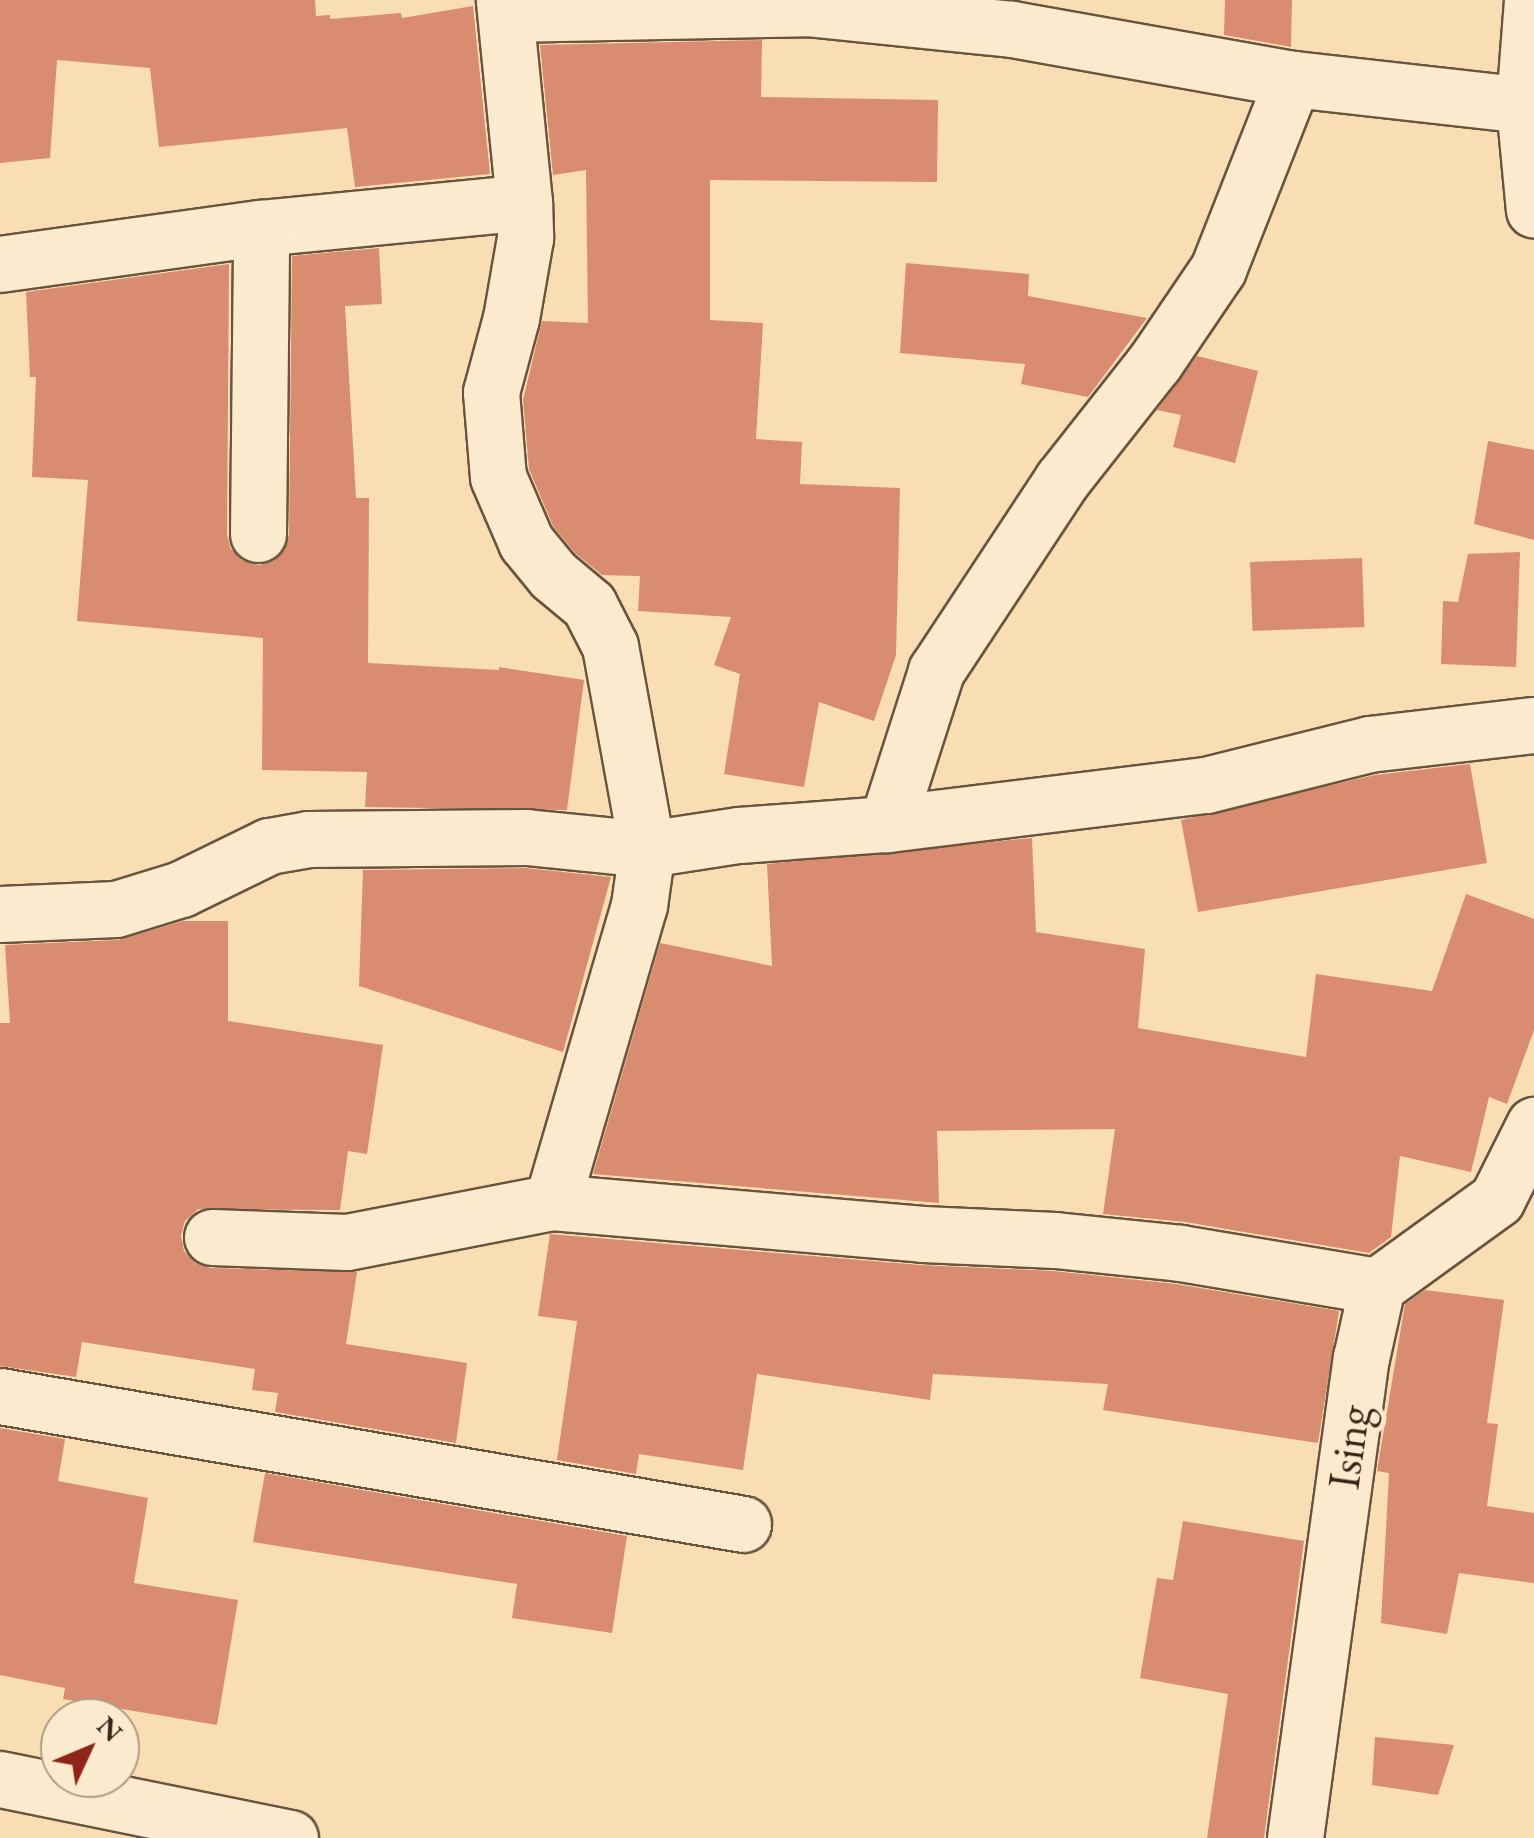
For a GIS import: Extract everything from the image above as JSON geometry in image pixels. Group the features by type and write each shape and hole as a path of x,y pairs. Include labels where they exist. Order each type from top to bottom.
{"street":[{"path":"1532,0 1524,105 1534,210"},
{"path":"552,1202 639,905 647,850 610,646 589,606 553,575 526,542 498,478 491,392 525,238 506,7 806,8 1012,29 1293,79 1524,105"},
{"path":"887,824 936,671 1062,480 1155,362 1218,269 1293,79"},
{"path":"0,264 261,228 524,202"},
{"path":"258,534 261,228"},
{"path":"0,914 116,909 181,890 268,846 308,839 526,837 647,850 740,834 887,824 1206,786 1369,744 1534,725"},
{"path":"212,1237 347,1242 552,1202 1180,1253 1377,1286 1515,1202 1534,1125"},
{"name":"Ising","path":"1295,1838 1361,1358 1377,1286"},
{"path":"0,1396 743,1524"},
{"path":"0,1779 290,1838"}],"building":[{"path":"0,0 315,0 316,16 330,15 330,19 401,13 402,18 473,6 490,174 355,187 347,128 159,147 150,68 57,60 50,158 0,163"},
{"path":"1225,0 1292,0 1291,47 1224,35"},
{"path":"762,40 761,97 938,100 937,182 710,180 710,320 763,323 756,439 802,442 800,484 900,488 896,655 874,721 819,702 804,787 724,774 740,674 714,665 731,617 638,611 640,576 602,575 575,553 553,526 529,469 523,400 542,321 588,323 586,170 553,175 540,45"},
{"path":"379,248 382,304 345,306 356,498 369,498 368,663 499,667 584,680 567,810 365,807 367,772 262,770 263,638 77,621 88,480 32,477 36,377 30,377 26,292 229,264 227,534 230,548 241,560 259,565 274,561 284,551 289,534 292,256"},
{"path":"906,263 1029,274 1028,296 1147,318 1088,397 1021,384 1025,364 900,353"},
{"path":"1197,356 1258,371 1235,463 1173,447 1181,415 1157,410"},
{"path":"1488,441 1534,450 1534,540 1474,524"},
{"path":"1520,552 1516,667 1441,664 1443,601 1458,602 1468,554"},
{"path":"1362,558 1364,627 1252,631 1250,562"},
{"path":"1470,764 1487,863 1198,912 1181,820 1375,775"},
{"path":"1032,838 1036,932 1145,949 1138,1028 1306,1057 1316,974 1432,991 1466,894 1534,919 1534,1030 1507,1104 1489,1097 1471,1172 1400,1156 1391,1237 1369,1253 1185,1222 1103,1214 1115,1129 937,1131 939,1203 593,1174 660,943 772,966 767,864"},
{"path":"525,868 611,877 563,1052 359,986 363,870"},
{"path":"183,921 228,921 228,1021 383,1045 367,1154 348,1151 340,1210 198,1209 185,1221 181,1235 184,1251 195,1263 211,1268 357,1272 346,1344 467,1363 456,1443 275,1412 278,1393 252,1390 255,1369 82,1342 76,1377 0,1366 0,1023 10,1023 5,945 118,940"},
{"path":"550,1234 920,1265 1053,1271 1176,1284 1339,1311 1318,1443 1103,1410 1108,1384 933,1374 930,1400 757,1374 743,1470 639,1454 636,1474 557,1460 577,1321 538,1316"},
{"path":"1425,1290 1504,1300 1487,1423 1498,1424 1487,1506 1534,1513 1534,1583 1459,1573 1447,1634 1381,1623 1389,1473 1377,1471 1405,1304"},
{"path":"0,1428 65,1439 58,1481 148,1498 134,1583 238,1600 217,1725 140,1712 140,1698 63,1698 65,1688 0,1675"},
{"path":"265,1473 627,1536 612,1633 512,1618 517,1584 253,1542"},
{"path":"1183,1521 1304,1541 1264,1838 1207,1838 1228,1694 1140,1678 1157,1578 1173,1580"},
{"path":"1375,1737 1454,1745 1438,1795 1372,1785"}]}
